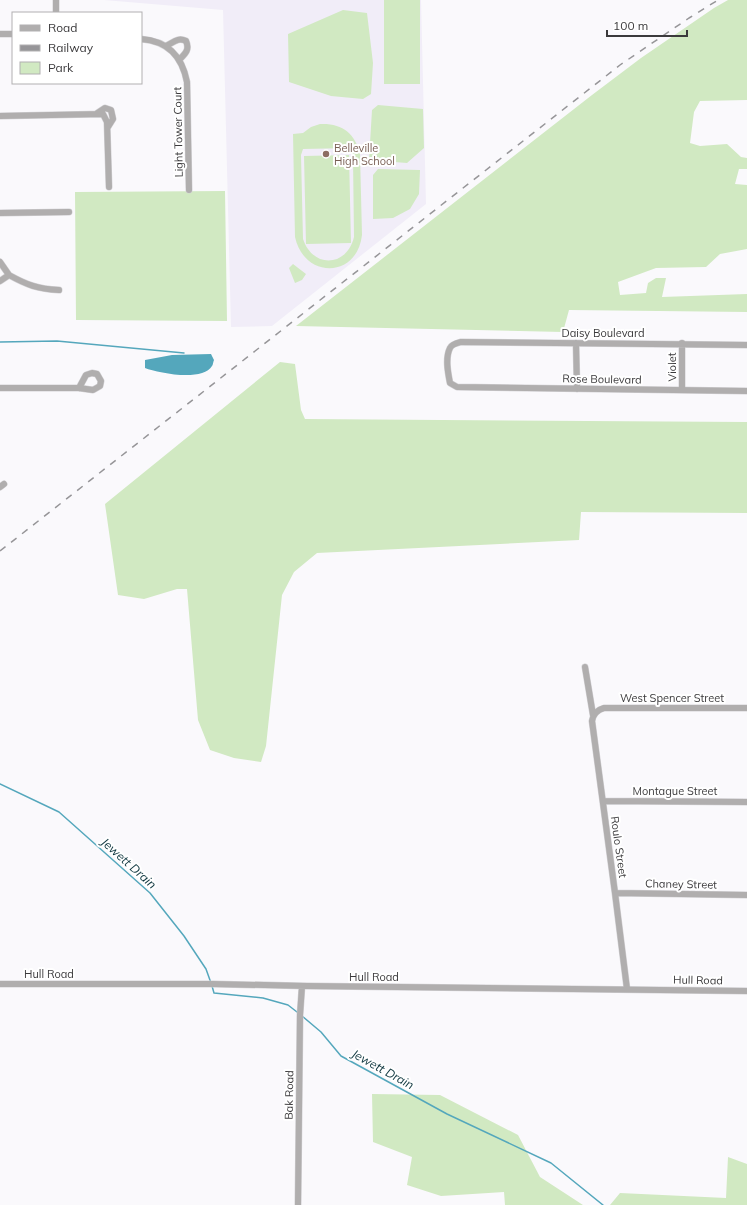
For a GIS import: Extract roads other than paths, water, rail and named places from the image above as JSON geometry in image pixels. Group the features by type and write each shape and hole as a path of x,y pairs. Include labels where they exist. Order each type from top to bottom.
{"street":[{"path":"56,0 56,12"},
{"path":"0,34 12,34"},
{"path":"142,39 154,41 166,46 177,39 186,41 188,46 187,51 179,60"},
{"name":"Light Tower Court","path":"166,46 179,60 187,82 189,190"},
{"path":"0,116 103,114 107,119 108,127 108,187"},
{"path":"0,213 69,212"},
{"path":"0,262 9,275 22,282 34,287 59,290"},
{"path":"0,281 9,275"},
{"name":"Daisy Boulevard","path":"457,387 450,383 448,356 450,348 453,344 459,342 747,345"},
{"path":"576,343 577,389"},
{"name":"Violet","path":"682,344 682,390"},
{"name":"Rose Boulevard","path":"457,387 747,391"},
{"path":"0,388 78,388"},
{"name":"Roulo Street","path":"585,667 595,713 592,721 627,989"},
{"name":"West Spencer Street","path":"595,713 604,708 747,708"},
{"name":"Montague Street","path":"603,801 747,802"},
{"name":"Chaney Street","path":"615,893 747,895"},
{"name":"Hull Road","path":"0,984 213,984 747,991"},
{"name":"Bak Road","path":"298,1205 300,1015 302,986"}],"water":[{"path":"211,354 214,360 212,366 207,371 200,374 170,374 145,368 145,360 172,355"}],"waterway":[{"path":"0,342 57,341 184,353"},
{"name":"Jewett Drain","path":"0,784 59,812 150,893 184,936 206,969 211,983"},
{"name":"Jewett Drain","path":"212,986 214,993 263,998 288,1005 297,1012"},
{"name":"Jewett Drain","path":"302,1016 321,1032 341,1056 447,1114 551,1163 603,1205"}],"railway":[{"path":"0,551 620,65 718,0"}],"place":[{"name":"Belleville High School","path":"326,154"}]}
